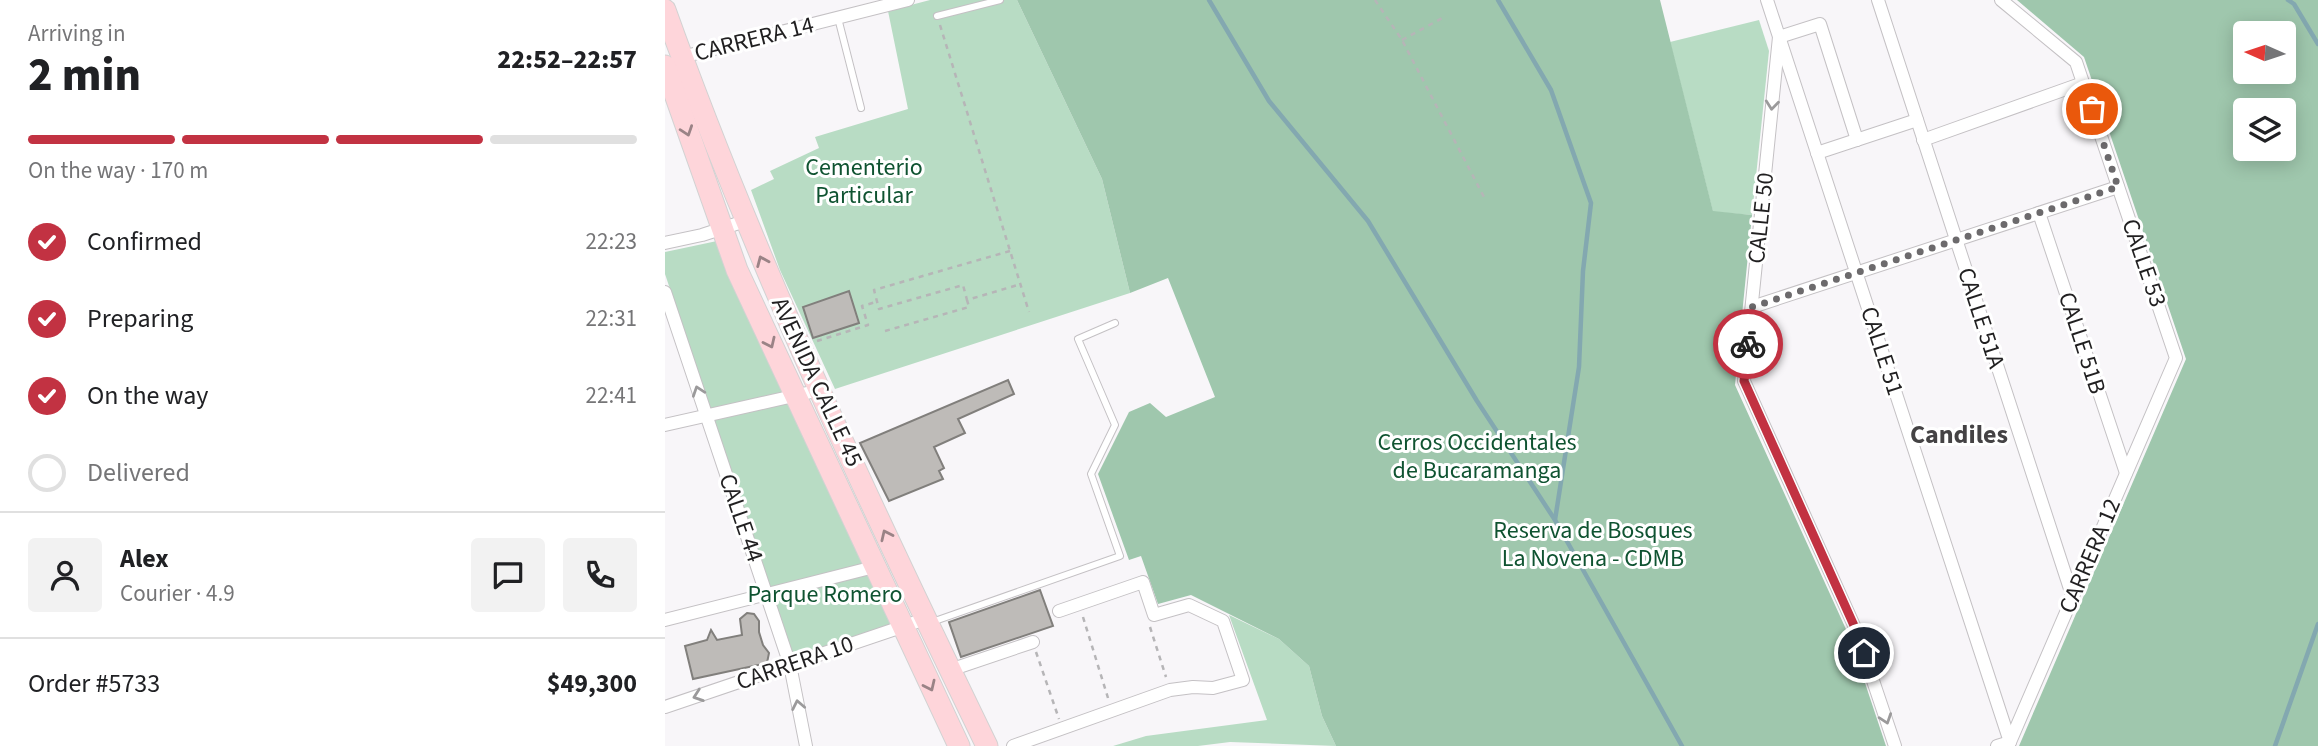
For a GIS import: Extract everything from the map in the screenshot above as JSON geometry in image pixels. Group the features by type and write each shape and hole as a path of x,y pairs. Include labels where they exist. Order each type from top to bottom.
{"main road":[{"name":"AVENIDA CALLE 45","path":"665,9 674,62 721,229 794,396 959,746"},
{"name":"AVENIDA CALLE 45","path":"674,62 800,347 987,746"}],"street":[{"name":"CARRERA 14","path":"674,62 908,0"},
{"name":"CALLE 51","path":"1767,0 2010,742"},
{"name":"CALLE 51A","path":"1878,0 2072,595"},
{"name":"CALLE 53","path":"2001,0 2076,62 2176,358"},
{"path":"1779,37 1819,24 1857,140"},
{"name":"CALLE 50","path":"1779,37 1744,381 1856,630 1895,746"},
{"path":"1923,140 2083,83"},
{"path":"1817,153 1917,120"},
{"path":"1752,307 2118,187"},
{"name":"CALLE 51B","path":"2039,213 2126,473"},
{"path":"665,243 745,221"},
{"name":"CALLE 44","path":"665,292 790,665 806,746"},
{"name":"CARRERA 12","path":"2010,742 2176,358"},
{"path":"665,425 820,390"},
{"path":"665,620 899,561"},
{"path":"1013,746 1170,690 1213,688 1243,680 1223,621 1189,605 1154,615 1143,582 1059,611"},
{"name":"CARRERA 10","path":"665,707 927,621"},
{"path":"950,670 1033,642"},
{"path":"1997,746 2010,742"}],"lane":[{"path":"937,16 1000,0"},
{"path":"838,18 861,108"},
{"path":"927,621 1120,556 1091,474 1115,425 1078,339 1115,323"}],"path":[{"path":"1375,0 1402,40 1485,199"},
{"path":"937,16 1029,312"},
{"path":"1402,40 1446,16"},
{"path":"885,331 969,307 963,285 879,309 874,290 1010,251"},
{"path":"967,300 1021,285"},
{"path":"800,347 868,325 862,306 877,301"},
{"path":"1079,605 1112,711"},
{"path":"1154,615 1149,625 1170,690"},
{"path":"1033,642 1062,728"}],"green space":[{"name":"Cementerio Particular","path":"930,0 1017,0 1102,179 1130,293 835,389 780,270 751,190 774,179 770,171 819,148 815,137 908,109 888,11"},
{"name":"Cerros Occidentales de Bucaramanga","path":"1017,0 1660,0 1713,211 1752,215 1735,385 1850,638 1886,746 1336,746 1322,716 1309,666 1279,639 1191,595 1158,604 1141,556 1129,560 1098,474 1129,412 1150,403 1166,417 1215,397 1168,278 1130,293 1102,179"},
{"path":"2017,0 2318,0 2318,746 2019,746 2186,359 2084,57"},
{"path":"1759,20 1769,51 1752,215 1713,212 1670,42"},
{"name":"Parque Romero","path":"717,241 893,624 794,657 665,274 665,252"},
{"path":"1229,615 1279,639 1309,666 1322,716 1336,746 1230,742 1198,746 1113,746 1146,736 1267,720"}],"building":[{"path":"849,291 859,323 813,338 803,307"},
{"path":"1008,380 1014,394 958,419 965,433 934,447 944,468 939,471 943,479 889,501 860,443"},
{"path":"1040,590 1053,626 961,657 949,622"},
{"path":"747,613 754,614 759,621 763,645 769,653 767,663 693,679 685,646 707,640 711,630 717,640 742,635 740,619"}],"waterway":[{"path":"1209,0 1269,101 1368,221 1477,401 1555,520"},
{"path":"1498,0 1551,90 1591,203 1583,271 1579,367 1555,520 1682,746"},
{"path":"2288,0 2294,4 2318,44"},
{"path":"2275,746 2318,624"}],"way so far":[{"path":"1748,344 1752,307 2118,187 2092,109"}],"district":[{"name":"Candiles","path":"1959,434"}],"route":[{"path":"1748,344 1744,381 1864,653"}],"park label":[{"name":"Reserva de Bosques La Novena - CDMB","path":"1593,544"}]}
